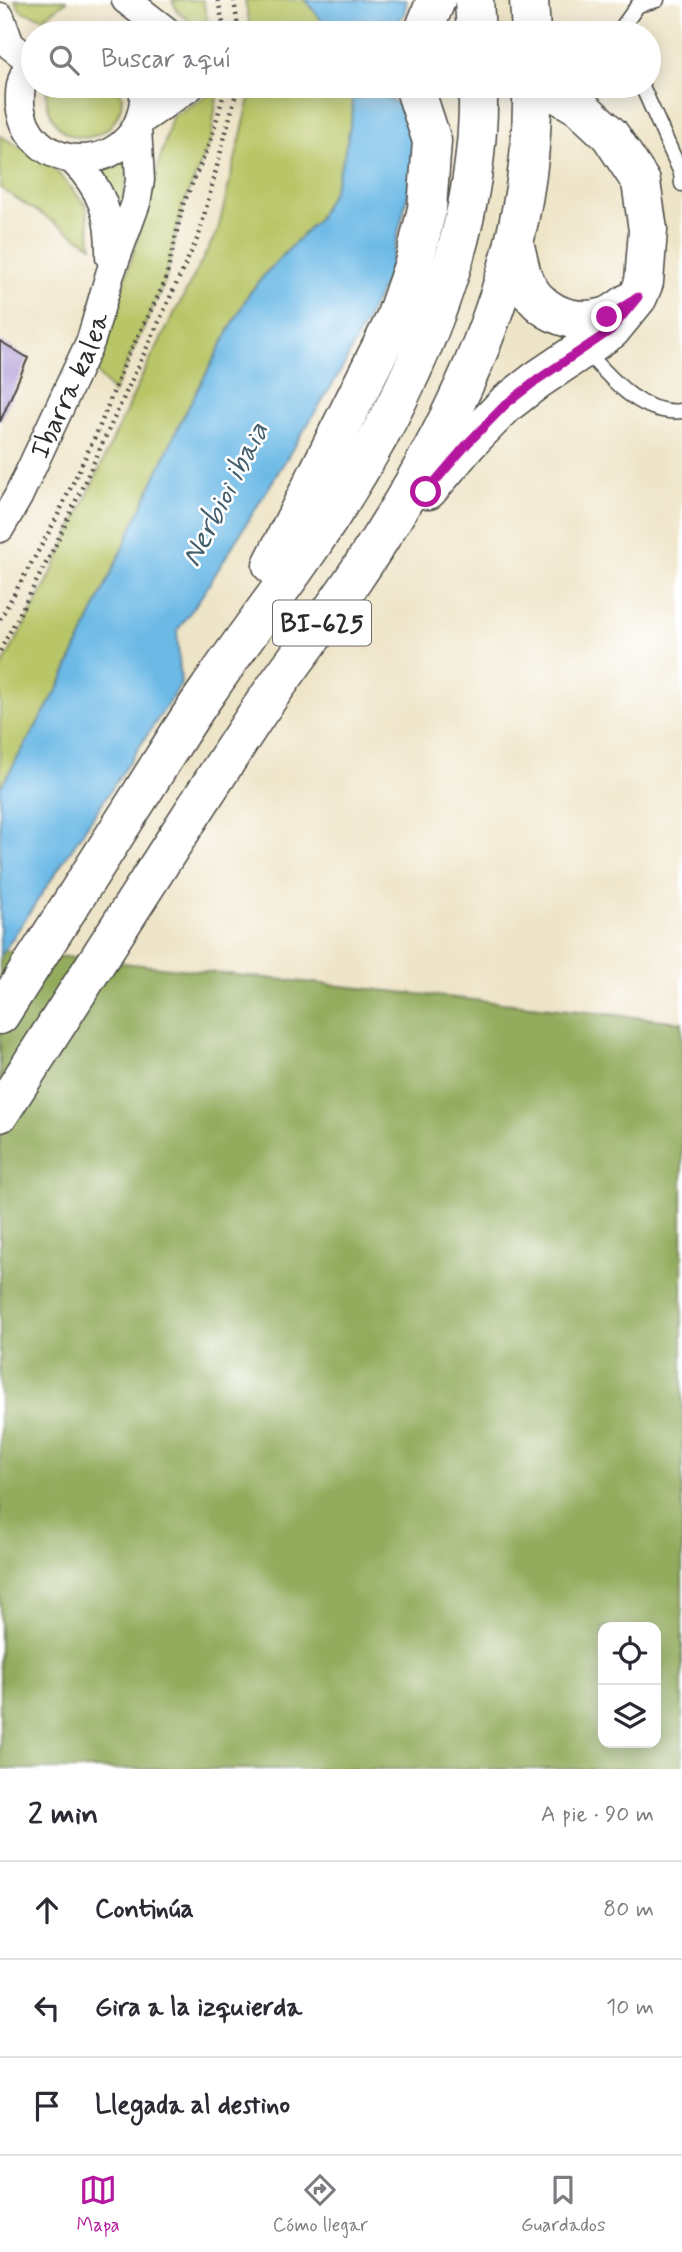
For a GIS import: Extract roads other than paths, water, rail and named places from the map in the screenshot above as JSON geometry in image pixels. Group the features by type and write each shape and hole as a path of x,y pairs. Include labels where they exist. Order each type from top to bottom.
{"main road":[{"path":"428,21 436,0"},
{"path":"474,0 475,21"},
{"path":"529,0 530,21"},
{"path":"206,692 394,321 414,263 427,209 432,141 418,98"},
{"name":"BI-625","path":"0,1015 206,692 310,547 372,447 438,311 462,230 473,173 479,125 478,98"},
{"name":"BI-625","path":"0,1113 251,723 355,576 420,473 489,330 514,243 527,181 533,128 532,98"},
{"path":"355,576 468,443 506,404 611,330 638,297 647,263 648,230 641,182 610,135 579,106 565,98"},
{"path":"514,243 523,277 534,296 549,313 581,320 607,317 638,297"}],"street":[{"path":"126,0 153,21"},
{"path":"0,17 18,53"},
{"path":"21,94 20,103 28,129 39,143"},
{"name":"Ibarra kalea","path":"0,528 24,485 91,341 110,274 136,203 139,180 139,124 145,98"},
{"path":"0,122 54,153 72,159 91,159 110,153 126,143 139,124 175,98"},
{"name":"Ibarra kalea","path":"72,159 88,174 107,214 110,231 110,274"}],"lane":[{"path":"627,21 638,5 657,0"},
{"path":"647,98 681,173 682,184"},
{"path":"584,349 608,376 642,405 682,411"}],"water":[{"path":"306,0 407,0 404,15 398,21 321,20"},
{"name":"Nerbioi ibaia","path":"351,98 387,98 398,104 408,116 418,154 387,278 343,367 203,594 177,631 181,684 0,957 0,788 59,687 181,421 248,295 317,220 333,191 344,156 353,111"}]}
